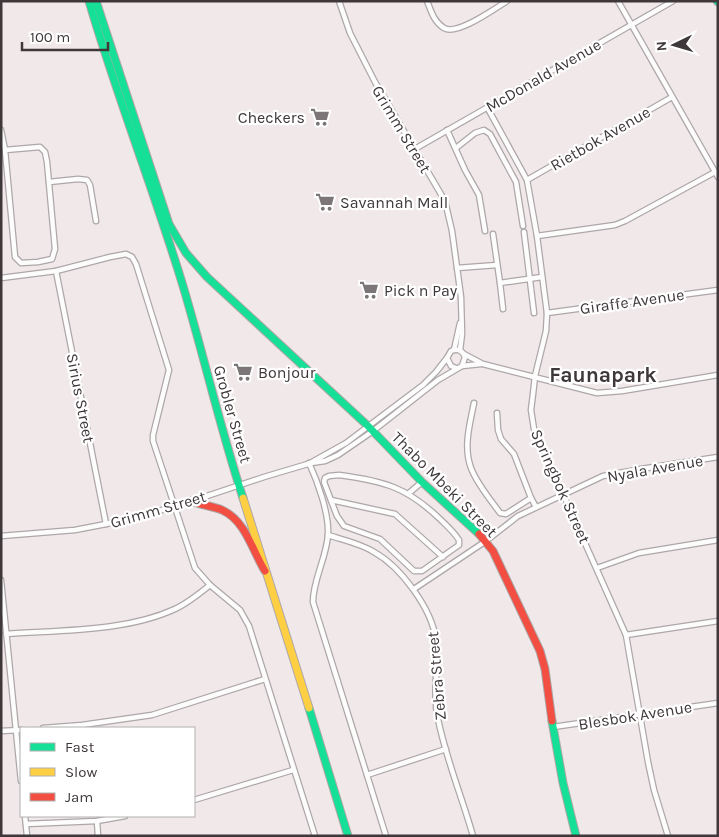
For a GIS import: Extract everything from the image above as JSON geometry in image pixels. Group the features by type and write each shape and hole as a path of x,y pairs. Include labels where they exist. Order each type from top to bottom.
{"main road":[{"name":"Grobler Street","path":"89,1 110,72 150,182 239,484 348,836"},
{"path":"96,1 169,224 182,287"},
{"path":"150,182 157,193 169,224"},
{"name":"Thabo Mbeki Street","path":"169,224 186,253 207,277 370,429 422,482 486,541 500,562 540,651 545,669 552,727 576,836"},
{"path":"191,501 220,509 237,520 246,532 258,562 268,574"}],"street":[{"name":"Grimm Street","path":"339,1 356,47 413,150 445,201 452,231 461,297 461,320 457,350"},
{"path":"427,1 438,23 443,27 454,30 507,1"},
{"path":"537,236 607,227 624,222 716,175 618,1"},
{"name":"McDonald Avenue","path":"413,150 673,1"},
{"name":"Rietbok Avenue","path":"527,180 672,97"},
{"name":"Springbok Street","path":"487,106 527,180 537,236 547,313 546,331 535,376 531,410 534,429 626,635 638,714 654,790 668,836"},
{"path":"1,130 5,150 14,255 16,260 21,263 52,259 55,256 50,182 45,152 43,149 36,147 5,150"},
{"path":"447,130 465,170 479,195 485,231"},
{"path":"456,148 479,132 484,130 490,134 516,182 523,226"},
{"path":"50,182 78,179 88,180 96,221"},
{"path":"524,232 534,313"},
{"path":"493,234 503,309"},
{"path":"1,278 56,271 110,256 129,254 138,268 168,365 169,377 153,437 174,507 195,568 210,586 236,606 243,614 249,626 314,836"},
{"path":"457,268 497,264"},
{"name":"Sirius Street","path":"56,271 106,524"},
{"path":"500,283 542,278"},
{"name":"Giraffe Avenue","path":"547,313 718,290"},
{"path":"483,364 456,368 451,366 447,358 449,353 457,350 483,364 535,376 586,391 607,393 718,375"},
{"path":"462,366 465,360 464,354"},
{"name":"Grimm Street","path":"370,429 423,385 447,358"},
{"name":"Grimm Street","path":"1,536 75,530 106,524 174,507 239,484 310,463 370,429 456,368"},
{"path":"474,403 468,432 468,449 475,477 500,513 506,514 531,498"},
{"path":"496,413 501,440 514,454 536,507"},
{"name":"Nyala Avenue","path":"414,590 486,541 518,516 564,493 604,476 718,457"},
{"path":"310,463 324,506 328,535 314,588 313,602 386,836"},
{"path":"335,475 374,481 409,493 460,540 459,545 421,572 414,571 380,539 344,526 337,516 324,480 329,476 335,475"},
{"path":"409,493 422,482"},
{"path":"332,500 395,514 443,557"},
{"name":"Zebra Street","path":"328,535 376,552 414,590 428,616 434,632 436,647 436,709 446,749 473,836"},
{"path":"597,568 639,553 718,540"},
{"path":"1,580 19,730 20,756"},
{"path":"6,634 95,627 138,621 177,608 210,586"},
{"path":"626,635 718,621"},
{"path":"56,727 152,715 265,679"},
{"name":"Blesbok Avenue","path":"552,727 718,703"},
{"path":"1,732 19,730"},
{"path":"367,775 446,749"},
{"path":"195,800 293,770"},
{"path":"25,817 27,836"},
{"path":"26,824 97,821 119,817"},
{"path":"97,821 98,836"}],"traffic: fast":[{"path":"89,1 111,73 183,286 243,498"},
{"path":"96,1 169,224 186,253 207,277 368,426 422,482 479,534"},
{"path":"309,708 348,836"},
{"path":"552,721 563,783 576,836"}],"traffic: slow":[{"path":"243,498 309,708"}],"traffic: jam":[{"path":"191,501 222,510 237,521 248,537 265,571"},
{"path":"479,534 493,551 540,651 545,669 552,721"}],"place":[{"name":"Checkers","path":"320,117"},
{"name":"Savannah Mall","path":"325,202"},
{"name":"Pick n Pay","path":"369,290"},
{"name":"Bonjour","path":"243,372"}],"district":[{"name":"Faunapark","path":"603,375"}]}
